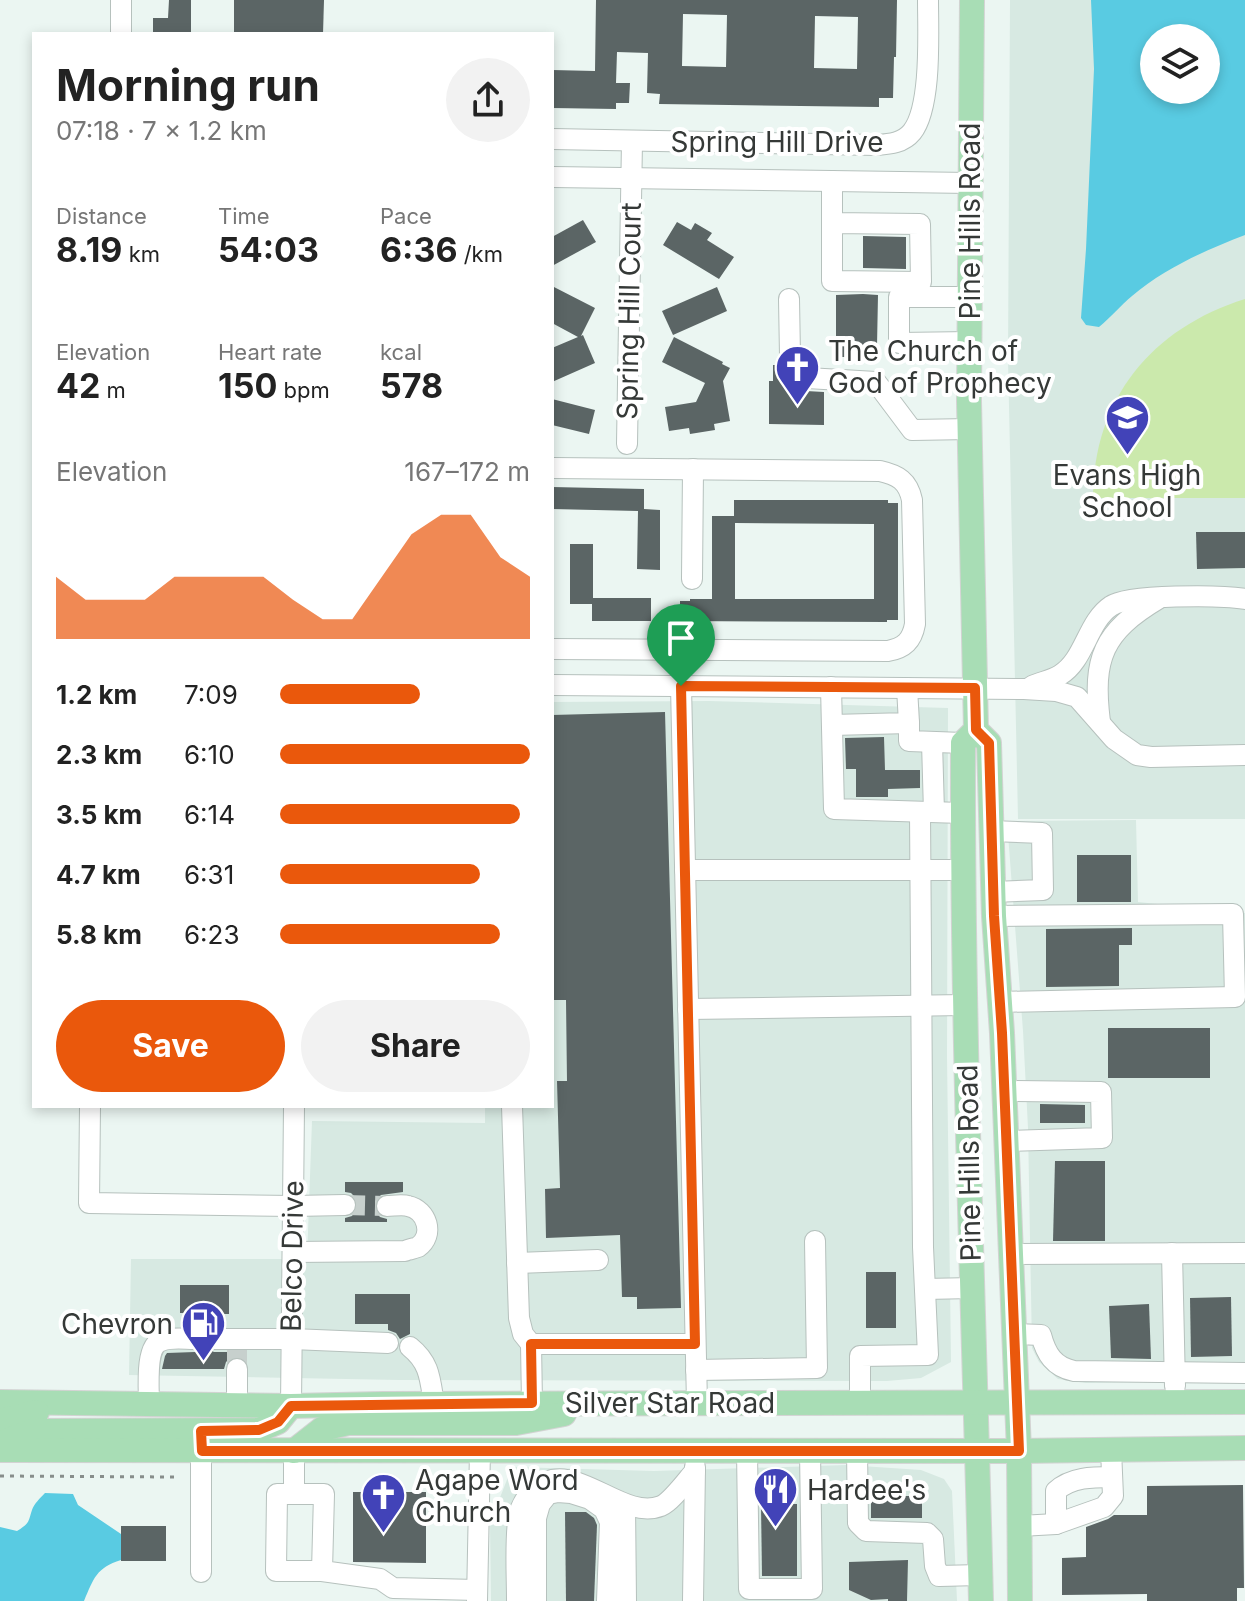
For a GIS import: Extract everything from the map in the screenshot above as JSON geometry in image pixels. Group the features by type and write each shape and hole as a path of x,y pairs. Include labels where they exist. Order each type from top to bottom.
{"main road":[{"name":"Pine Hills Road","path":"972,0 969,297 975,688 962,813 981,1601"},
{"name":"Pine Hills Road","path":"969,736 989,743 1019,1451 1020,1601"},
{"name":"Silver Star Road","path":"0,1402 291,1406 1245,1402"},
{"path":"0,1421 79,1403"},
{"path":"294,1451 322,1429 348,1423 516,1423 621,1403"},
{"path":"0,1443 32,1431 202,1441 259,1430 278,1422 291,1406"},
{"path":"1157,1449 1245,1440"},
{"name":"Silver Star Road","path":"0,1450 202,1441 294,1451 480,1451 695,1461 747,1451 1245,1448"}],"street":[{"path":"121,0 121,32"},
{"name":"Spring Hill Drive","path":"554,139 896,143 913,131 918,121 927,68 928,0"},
{"name":"Spring Hill Court","path":"627,444 632,141"},
{"path":"769,143 769,180"},
{"name":"Spring Hill Drive","path":"554,177 970,183"},
{"path":"832,181 832,223 832,281 921,282 920,224 832,223"},
{"path":"969,297 899,297 899,343 970,342"},
{"path":"789,299 790,356 807,378 876,382 912,430 970,429"},
{"path":"554,468 880,471 898,476 906,483 912,500 914,632 904,646 888,651 554,649"},
{"path":"692,579 693,469"},
{"path":"1024,689 1060,675 1069,668 1100,617 1111,605 1127,599 1161,597 1245,599"},
{"path":"1100,723 1098,680 1109,640 1134,613 1161,597"},
{"path":"646,686 647,650"},
{"path":"554,685 1056,691 1077,697 1114,739 1137,755 1245,755"},
{"path":"681,686 697,1403"},
{"path":"831,687 834,809 962,813"},
{"path":"907,688 909,741 932,742 969,736"},
{"path":"832,725 909,723"},
{"path":"860,1403 860,1356 928,1355 920,870 932,742"},
{"path":"991,831 1042,833 1043,890 994,904"},
{"path":"685,870 964,870"},
{"path":"994,904 1150,914 1233,914 1235,997 1000,1002"},
{"path":"688,1009 965,1005"},
{"path":"1004,1091 1101,1092 1102,1138 1006,1141"},
{"path":"90,1108 89,1203 345,1205"},
{"name":"Belco Drive","path":"291,1406 294,1108"},
{"path":"512,1108 519,1318 523,1334 531,1344 532,1403"},
{"path":"293,1252 405,1251 417,1247 426,1236 428,1226 422,1213 409,1206 387,1206"},
{"path":"696,1370 817,1368 815,1241"},
{"path":"1172,1253 1175,1402"},
{"path":"1011,1254 1245,1253"},
{"path":"517,1263 598,1260"},
{"path":"925,1289 973,1288"},
{"path":"1014,1334 1041,1335 1045,1350 1054,1363 1064,1369 1093,1373 1245,1373"},
{"path":"149,1404 150,1354 153,1345 159,1341 204,1339 237,1343 292,1339 388,1343"},
{"path":"531,1344 695,1344"},
{"path":"410,1347 421,1356 427,1367 434,1404"},
{"path":"237,1369 237,1405"},
{"path":"1093,1373 1093,1403"},
{"path":"198,1404 202,1441 201,1572"},
{"path":"1020,1526 1056,1524 1104,1507 1113,1496 1111,1450"},
{"path":"294,1451 294,1493"},
{"path":"322,1571 324,1494 277,1494 276,1571 322,1571 380,1579 393,1588 477,1595 480,1451"},
{"path":"747,1451 749,1595 812,1589 810,1451"},
{"path":"857,1451 858,1523 866,1531 927,1533 933,1539 939,1576 980,1575"},
{"path":"517,1601 518,1519 525,1498 539,1485 555,1480 572,1480 625,1505 644,1510 664,1505 695,1461"},
{"path":"693,1601 695,1461"},
{"path":"1056,1524 1056,1491 1063,1484 1088,1478 1112,1477"},
{"path":"536,1601 536,1518 540,1504 548,1494 558,1492 590,1499 604,1509 610,1522 607,1601"},
{"path":"625,1505 626,1601"}],"path":[{"path":"0,1476 175,1477 179,1469"}],"shaded area":[{"name":"Evans High School","path":"1010,0 1245,0 1245,819 1018,819 1008,360"},
{"path":"709,701 948,708 947,1057 951,1362 921,1378 887,1381 399,1380 129,1375 131,1259 307,1259 312,1121 485,1123 485,1108 554,1108 554,702"},
{"path":"1136,820 1138,902 1245,913 1245,1380 1086,1383 1058,1379 1039,1362 1032,1348 1028,1128 1007,821"},
{"path":"846,1465 921,1470 944,1479 952,1491 957,1601 491,1601 490,1523 512,1467 654,1471"}],"green space":[{"path":"1245,299 1245,498 1093,498 1096,462 1104,429 1117,399 1134,372 1182,328"}],"water":[{"path":"1091,0 1245,0 1245,235 1172,268 1132,296 1099,327 1086,325 1081,318 1094,69"},
{"path":"45,1493 73,1494 78,1505 121,1534 121,1560 97,1575 84,1601 0,1601 0,1527 17,1531 24,1526"}],"building":[{"path":"169,0 191,0 191,32 153,32 153,18 168,18"},
{"path":"234,0 324,0 323,32 234,32"},
{"path":"596,0 897,0 893,98 879,98 879,107 659,104 660,94 647,93 648,53 617,52 616,83 630,83 629,103 616,103 616,109 554,108 554,70 595,71","holes":["683,14 727,15 726,67 682,66","815,16 858,17 857,69 814,68"]},
{"path":"583,220 596,242 554,265 554,236"},
{"path":"677,222 691,230 695,223 712,233 707,240 734,257 719,279 663,245"},
{"path":"863,236 906,237 906,269 863,268"},
{"path":"554,287 595,308 581,336 595,363 554,381 554,347 578,337 554,324"},
{"path":"717,287 727,311 673,335 662,311"},
{"path":"836,295 878,295 877,346 871,346 871,357 836,357"},
{"path":"674,337 730,368 723,381 730,421 714,424 715,430 690,434 689,428 669,431 665,407 696,402 705,383 662,362"},
{"name":"The Church of God of Prophecy","path":"773,365 781,365 793,385 806,391 824,392 824,425 769,424 769,381 773,381"},
{"path":"554,400 595,410 589,434 554,425"},
{"path":"554,487 644,489 644,509 660,510 660,570 637,569 638,511 554,509"},
{"path":"734,500 888,500 888,503 898,503 898,620 680,621 680,601 712,599 712,516 734,516","holes":["735,523 874,524 874,599 735,599"]},
{"path":"1196,532 1245,532 1245,568 1197,569"},
{"path":"570,544 593,544 593,598 651,598 651,621 592,621 592,604 570,604"},
{"path":"665,712 681,1308 637,1309 637,1297 622,1297 620,1235 546,1238 545,1189 560,1188 557,1081 567,1081 566,1000 554,1000 554,715"},
{"path":"884,737 885,770 920,770 920,788 888,789 888,797 856,797 856,769 846,769 845,738"},
{"path":"1077,855 1131,855 1131,902 1077,902"},
{"path":"1132,928 1132,945 1119,945 1119,986 1046,987 1046,929"},
{"path":"1108,1028 1210,1028 1210,1078 1108,1078"},
{"path":"1040,1104 1085,1105 1085,1123 1040,1123"},
{"path":"1055,1161 1105,1161 1105,1241 1053,1241"},
{"path":"345,1182 403,1182 403,1192 381,1195 375,1201 376,1212 387,1222 345,1222 345,1218 352,1216 358,1206 356,1198 345,1192"},
{"path":"866,1272 896,1272 896,1328 866,1328"},
{"path":"180,1285 229,1285 229,1314 214,1314 214,1326 204,1331 194,1326 194,1313 180,1313"},
{"path":"355,1294 410,1294 410,1334 400,1339 388,1330 388,1324 355,1324"},
{"path":"1231,1297 1232,1356 1191,1357 1190,1298"},
{"path":"1149,1304 1151,1359 1111,1358 1109,1306"},
{"path":"204,1347 214,1352 246,1352 246,1360 231,1357 224,1369 162,1369 167,1353 195,1352"},
{"path":"1243,1485 1244,1588 1237,1588 1237,1601 1147,1601 1147,1594 1062,1595 1062,1558 1086,1557 1086,1527 1114,1515 1147,1515 1147,1486"},
{"path":"353,1492 426,1492 426,1563 353,1562"},
{"path":"871,1496 922,1496 922,1518 871,1518"},
{"path":"761,1504 797,1504 797,1576 762,1576"},
{"path":"565,1512 586,1512 597,1525 594,1601 566,1601"},
{"path":"121,1526 166,1526 166,1561 121,1561"},
{"path":"908,1560 907,1601 871,1600 849,1590 849,1562"}],"tunnel":[{"path":"345,1205 387,1206"},
{"path":"237,1346 237,1369"}],"place":[{"name":"The Church of God of Prophecy","path":"797,406"},
{"name":"Evans High School","path":"1127,457"},
{"name":"Chevron","path":"204,1363"},
{"name":"Hardee's","path":"776,1529"},
{"name":"Agape Word Church","path":"384,1535"}],"route":[{"path":"681,686 975,688 976,730 989,743 1019,1451 202,1451 201,1431 259,1430 278,1422 291,1406 532,1403 531,1344 695,1344 681,686"}]}
